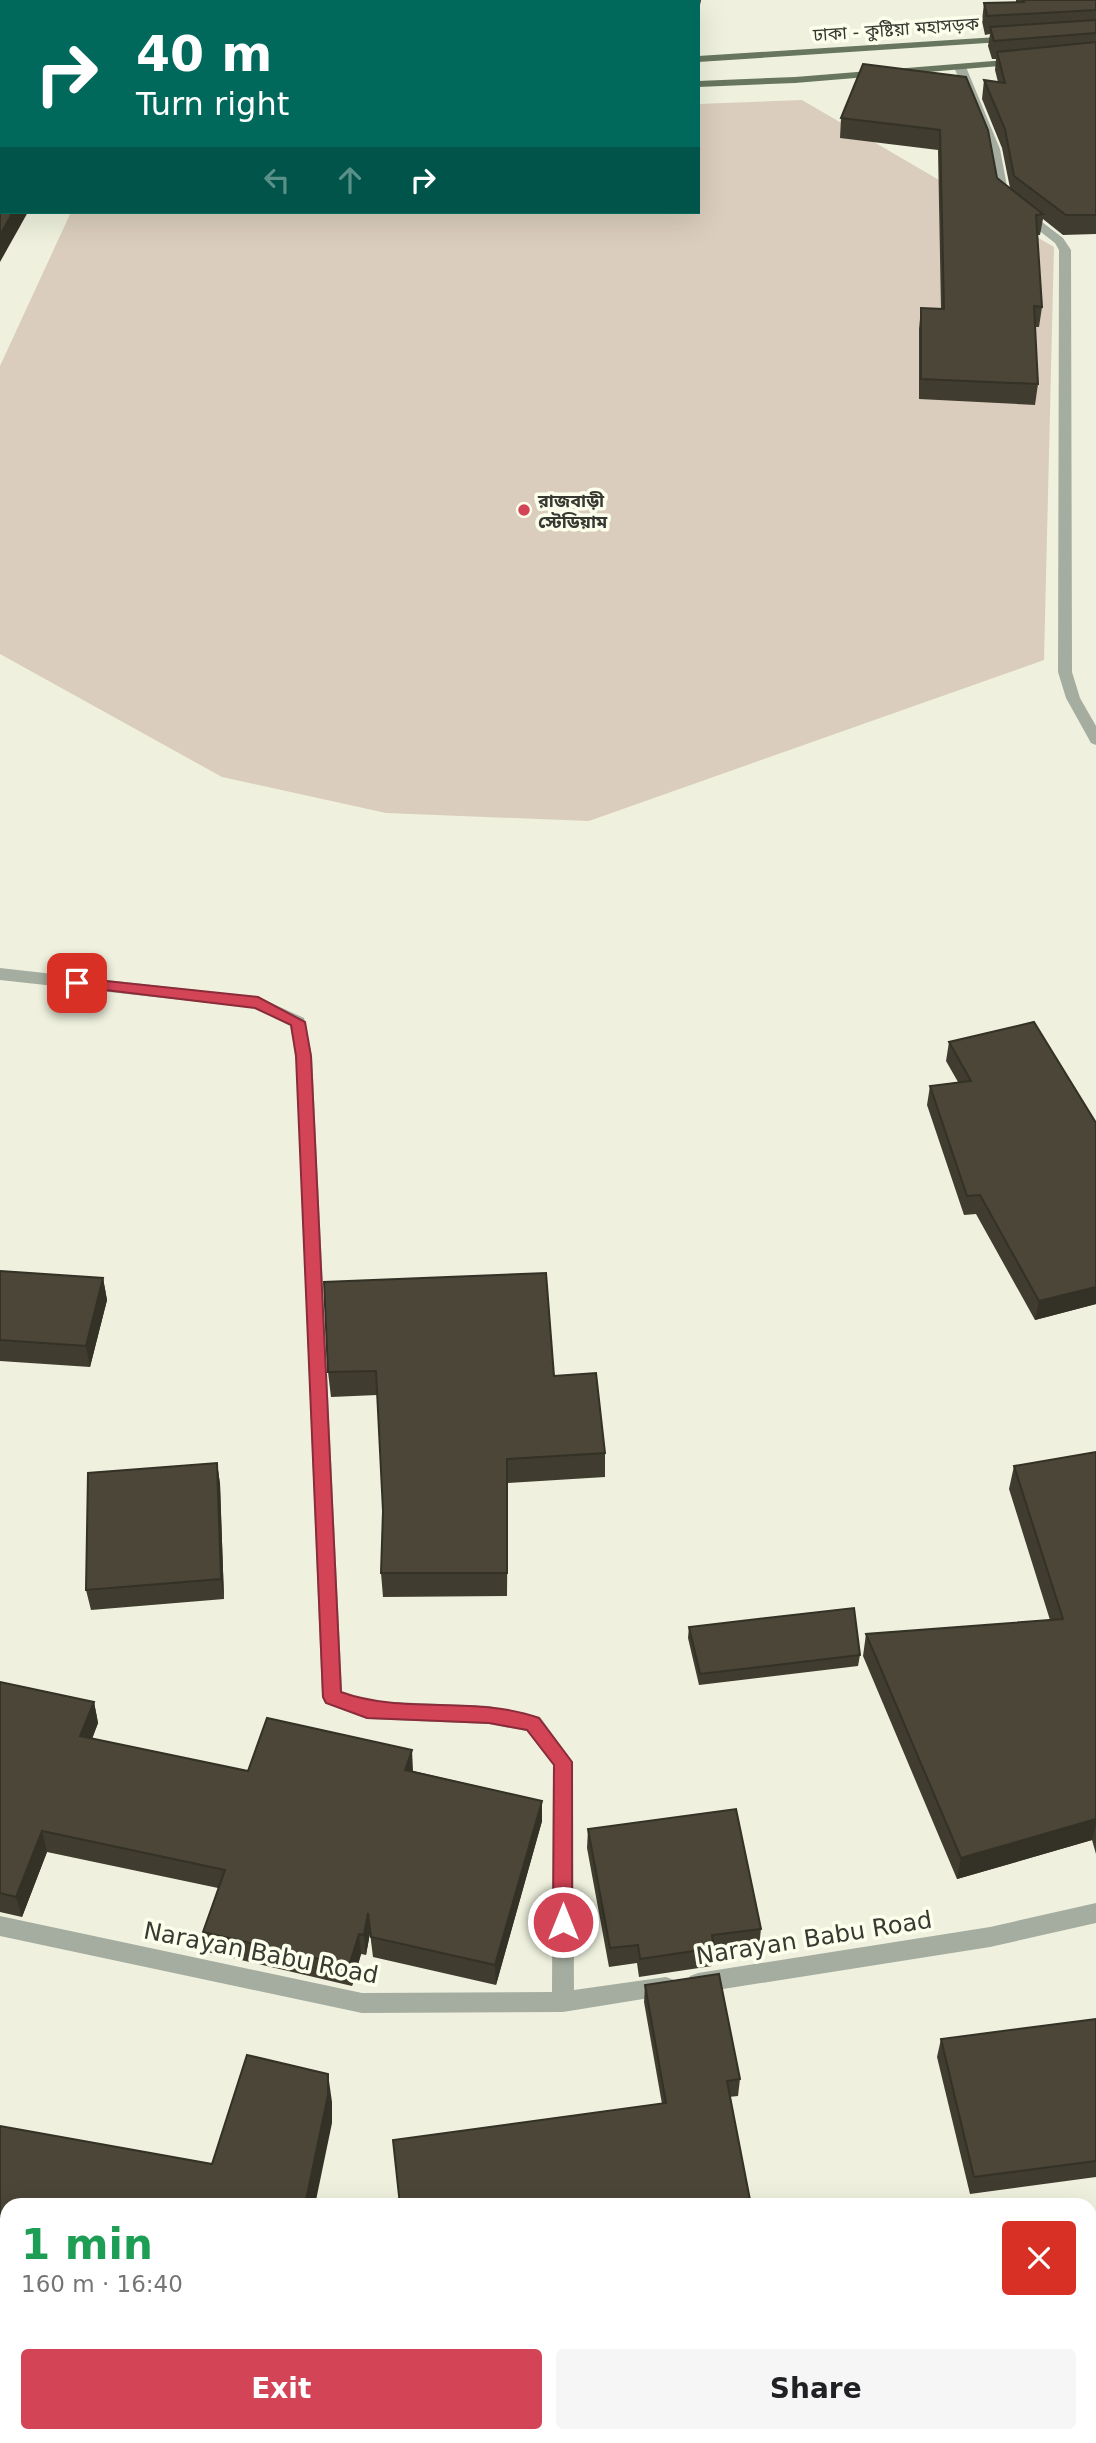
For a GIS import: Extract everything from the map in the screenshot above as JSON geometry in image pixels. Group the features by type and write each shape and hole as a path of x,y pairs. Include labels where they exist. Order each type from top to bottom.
{"main road":[{"name":"ঢাকা - কুষ্টিয়া মহাসড়ক","path":"700,59 1028,37"},
{"name":"ঢাকা - কুষ্টিয়া মহাসড়ক","path":"700,84 1028,62"}],"street":[{"path":"960,67 994,149 1003,198 1059,241 1065,250 1065,672 1073,698 1096,740"},
{"path":"0,974 258,1003 298,1022 304,1056 332,1697 367,1710 489,1715 533,1723 563,1762 563,2001"},
{"name":"Narayan Babu Road","path":"0,1926 362,2003 563,2001 990,1937 1096,1913"}],"shaded area":[{"name":"রাজবাড়ী স্টেডিয়াম","path":"802,100 1054,247 1044,660 589,821 386,813 222,777 0,654 0,366 70,214 700,214 700,104"}],"building":[{"path":"1023,0 1096,0 1096,10 987,16 984,3 1024,2"},
{"path":"1096,20 1096,33 994,41 990,27"},
{"path":"1096,42 1096,215 1066,215 1014,176 1005,129 984,80 1005,83 997,52"},
{"path":"863,64 966,77 988,130 997,178 1043,214 1036,215 1042,307 1034,306 1038,384 921,379 921,308 944,309 940,130 841,118"},
{"path":"0,214 12,214 0,235"},
{"path":"1034,1022 1096,1123 1096,1287 1039,1301 980,1195 967,1196 930,1086 971,1081 949,1042"},
{"path":"0,1271 103,1278 86,1346 0,1340"},
{"path":"546,1273 554,1376 596,1373 605,1453 507,1459 507,1573 381,1573 383,1511 376,1371 328,1372 324,1282"},
{"path":"1096,1452 1096,1819 961,1858 866,1634 1063,1619 1014,1466"},
{"path":"217,1463 221,1579 86,1590 88,1473"},
{"path":"854,1608 860,1655 700,1674 689,1627"},
{"path":"0,1682 94,1702 80,1736 248,1771 267,1718 412,1750 405,1770 542,1801 495,1965 371,1937 368,1913 364,1935 359,1934 349,1966 203,1932 225,1870 42,1831 16,1897 0,1893"},
{"path":"736,1809 761,1929 712,1935 714,1948 640,1959 638,1945 610,1948 588,1829"},
{"path":"719,1974 740,2079 727,2081 750,2198 399,2198 393,2140 666,2103 645,1985"},
{"path":"1096,2019 1096,2161 974,2177 941,2039"},
{"path":"247,2055 328,2074 328,2095 306,2198 0,2198 0,2126 212,2164"}],"place":[{"name":"রাজবাড়ী স্টেডিয়াম","path":"524,510"}],"route":[{"path":"77,983 258,1003 298,1022 304,1056 332,1697 367,1710 489,1715 533,1723 563,1762 563,1922"}]}
